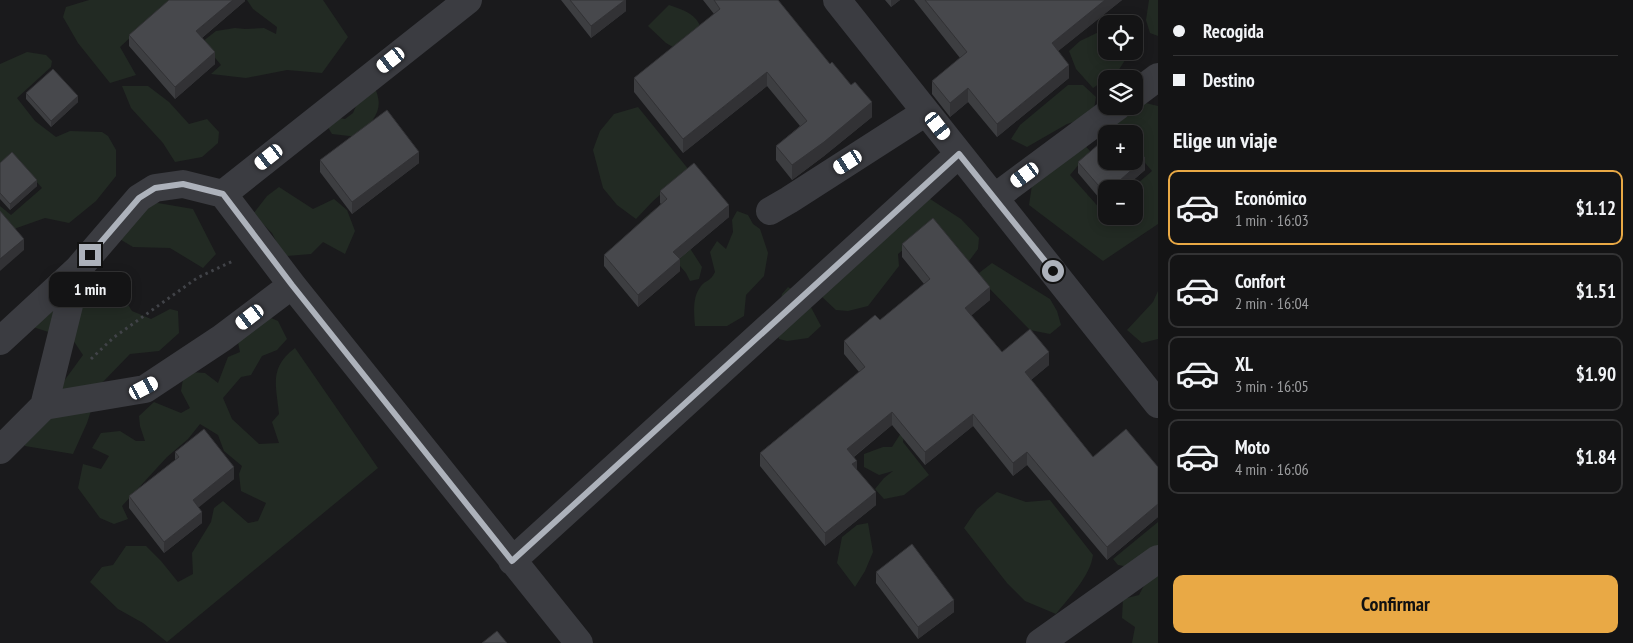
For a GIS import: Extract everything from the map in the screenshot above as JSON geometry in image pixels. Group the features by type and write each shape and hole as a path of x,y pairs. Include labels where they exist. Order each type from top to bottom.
{"street":[{"path":"223,194 468,0"},
{"path":"837,0 1158,404"},
{"path":"1143,88 1158,77"},
{"path":"770,210 789,200 926,112"},
{"path":"994,198 1106,115"},
{"path":"512,561 959,154"},
{"path":"0,341 78,269 139,198 155,188 183,184 223,194 292,285 579,643"},
{"path":"0,450 44,406 78,269"},
{"path":"44,406 144,388 222,338 292,285"},
{"path":"1040,643 1158,559"}],"path":[{"path":"85,365 113,338 197,278 262,247"}],"shaded area":[{"path":"89,0 171,0 120,47 136,75 110,83 78,43 63,17 66,7"},
{"path":"247,0 323,0 348,37 322,73 287,70 246,78 211,74 221,65 202,42 216,31 235,28 264,28 276,34 277,27 253,9"},
{"path":"1149,0 1158,0 1158,36 1150,33 1146,20"},
{"path":"669,5 693,16 700,24 702,30 678,50 666,43 648,26"},
{"path":"1098,32 1098,60 1125,60 1119,70 1098,70 1098,85 1093,88 1076,69 1069,51 1080,41"},
{"path":"27,52 46,55 52,61 51,67 17,98 35,121 56,137 70,131 102,132 108,136 116,150 116,176 96,201 69,223 45,218 11,230 0,218 0,206 11,215 42,188 13,155 0,163 0,64"},
{"path":"373,84 379,100 377,113 374,118 358,137 332,134 326,124 332,117 345,119 353,113 362,92"},
{"path":"1068,85 1083,85 1096,97 1094,109 1085,118 1067,124 1027,147 1011,139 1020,125"},
{"path":"122,86 148,86 169,102 189,124 207,119 219,132 218,143 202,157 175,162 163,143 131,108"},
{"path":"1143,102 1158,106 1158,224 1103,261 1029,205 1032,185 1081,141 1090,151 1070,175 1098,206 1098,225 1143,225 1142,180 1152,171 1143,160 1143,125 1112,125 1110,122 1119,115 1143,115"},
{"path":"638,107 689,170 653,201 636,219 617,205 603,188 593,150 600,131 614,114"},
{"path":"279,187 313,209 334,199 347,210 355,231 345,254 323,242 311,254 287,256 280,249 272,233 253,214 267,196"},
{"path":"924,195 961,219 979,238 978,249 969,261 958,256 932,226 898,254 899,266 868,306 848,311 836,310 821,296 877,243 899,228 913,205"},
{"path":"152,202 193,209 216,254 203,268 170,248 133,247 113,235"},
{"path":"737,211 748,215 753,224 760,229 768,253 764,276 746,295 744,316 727,326 695,326 694,305 696,295 701,286 715,272 710,252 717,241 726,249 733,232 732,220"},
{"path":"651,212 684,239 702,267 699,279 690,281 686,273 658,240 648,243 635,227"},
{"path":"992,263 1050,299 1057,311 1061,325 1050,334 1030,330 987,286 979,273"},
{"path":"86,279 114,283 132,311 151,319 170,309 178,311 179,333 159,351 130,354 99,386 87,423 73,454 25,446 20,428 36,413 33,391 44,385 64,381 83,355 73,340 30,326"},
{"path":"788,287 806,298 821,326 808,338 787,341 779,339 775,324 782,294"},
{"path":"1158,291 1158,339 1142,343 1127,330 1153,302"},
{"path":"264,315 278,321 287,339 277,350 262,356 251,375 241,377 223,398 232,419 259,444 279,443 272,422 279,414 276,377 281,363 295,348 378,468 167,642 143,623 118,609 90,582 102,567 113,565 126,546 146,546 178,582 193,574 192,553 211,522 214,508 223,501 248,523 258,521 266,503 241,491 239,474 242,466 224,451 218,435 200,424 188,439 167,457 122,506 128,519 114,524 100,518 78,488 83,464 101,469 109,456 92,448 101,433 120,431 136,441 145,441 139,416 154,402 181,413 190,408 181,391 183,379 191,372 205,373 218,383 228,357 240,352 236,333"},
{"path":"901,433 904,436 903,442 929,475 904,495 884,499 875,489 893,471 879,475 864,467 864,454 883,447 892,447"},
{"path":"997,492 1026,502 1050,500 1093,555 1088,571 1083,579 1056,614 1025,601 1007,583 964,528 977,509"},
{"path":"1158,522 1158,552 1134,568 1118,565 1113,559"},
{"path":"868,523 873,552 865,571 855,587 837,563 842,537 857,525"},
{"path":"1158,570 1158,643 1132,643 1135,627 1122,618 1123,599 1139,595 1150,574"}],"building":[{"path":"169,0 233,0 196,31 215,52 175,87 129,35"},
{"path":"570,0 625,0 591,26"},
{"path":"714,0 778,0 830,64 832,62 851,85 855,82 872,102 824,142 792,165 776,146 807,121 767,72 683,139 634,78 720,9"},
{"path":"925,0 1105,0 1052,43 1069,65 997,124 968,88 950,103 932,81 967,52"},
{"path":"53,69 78,96 51,121 26,93"},
{"path":"387,110 419,152 352,202 320,160"},
{"path":"1098,145 1098,170 1131,170 1120,180 1098,180 1098,185 1078,162"},
{"path":"12,152 37,180 10,204 0,193 0,163"},
{"path":"694,163 729,205 673,252 680,259 638,295 604,255 667,199 660,191"},
{"path":"0,211 24,239 0,259"},
{"path":"933,218 990,287 965,308 1002,352 1030,329 1049,352 1025,372 1093,457 1126,429 1158,467 1158,504 1107,547 1027,452 1013,463 973,414 925,452 892,412 847,449 857,461 852,464 876,492 825,533 760,453 865,367 844,341 875,315 880,320 930,279 902,244"},
{"path":"204,429 234,467 193,500 202,512 164,542 129,496 179,457 175,452"},
{"path":"912,544 954,600 918,627 876,572"},
{"path":"497,631 507,643 482,643"}],"route":[{"path":"90,255 139,198 155,188 183,184 223,194 262,247 512,561 959,154 1053,271"}]}
